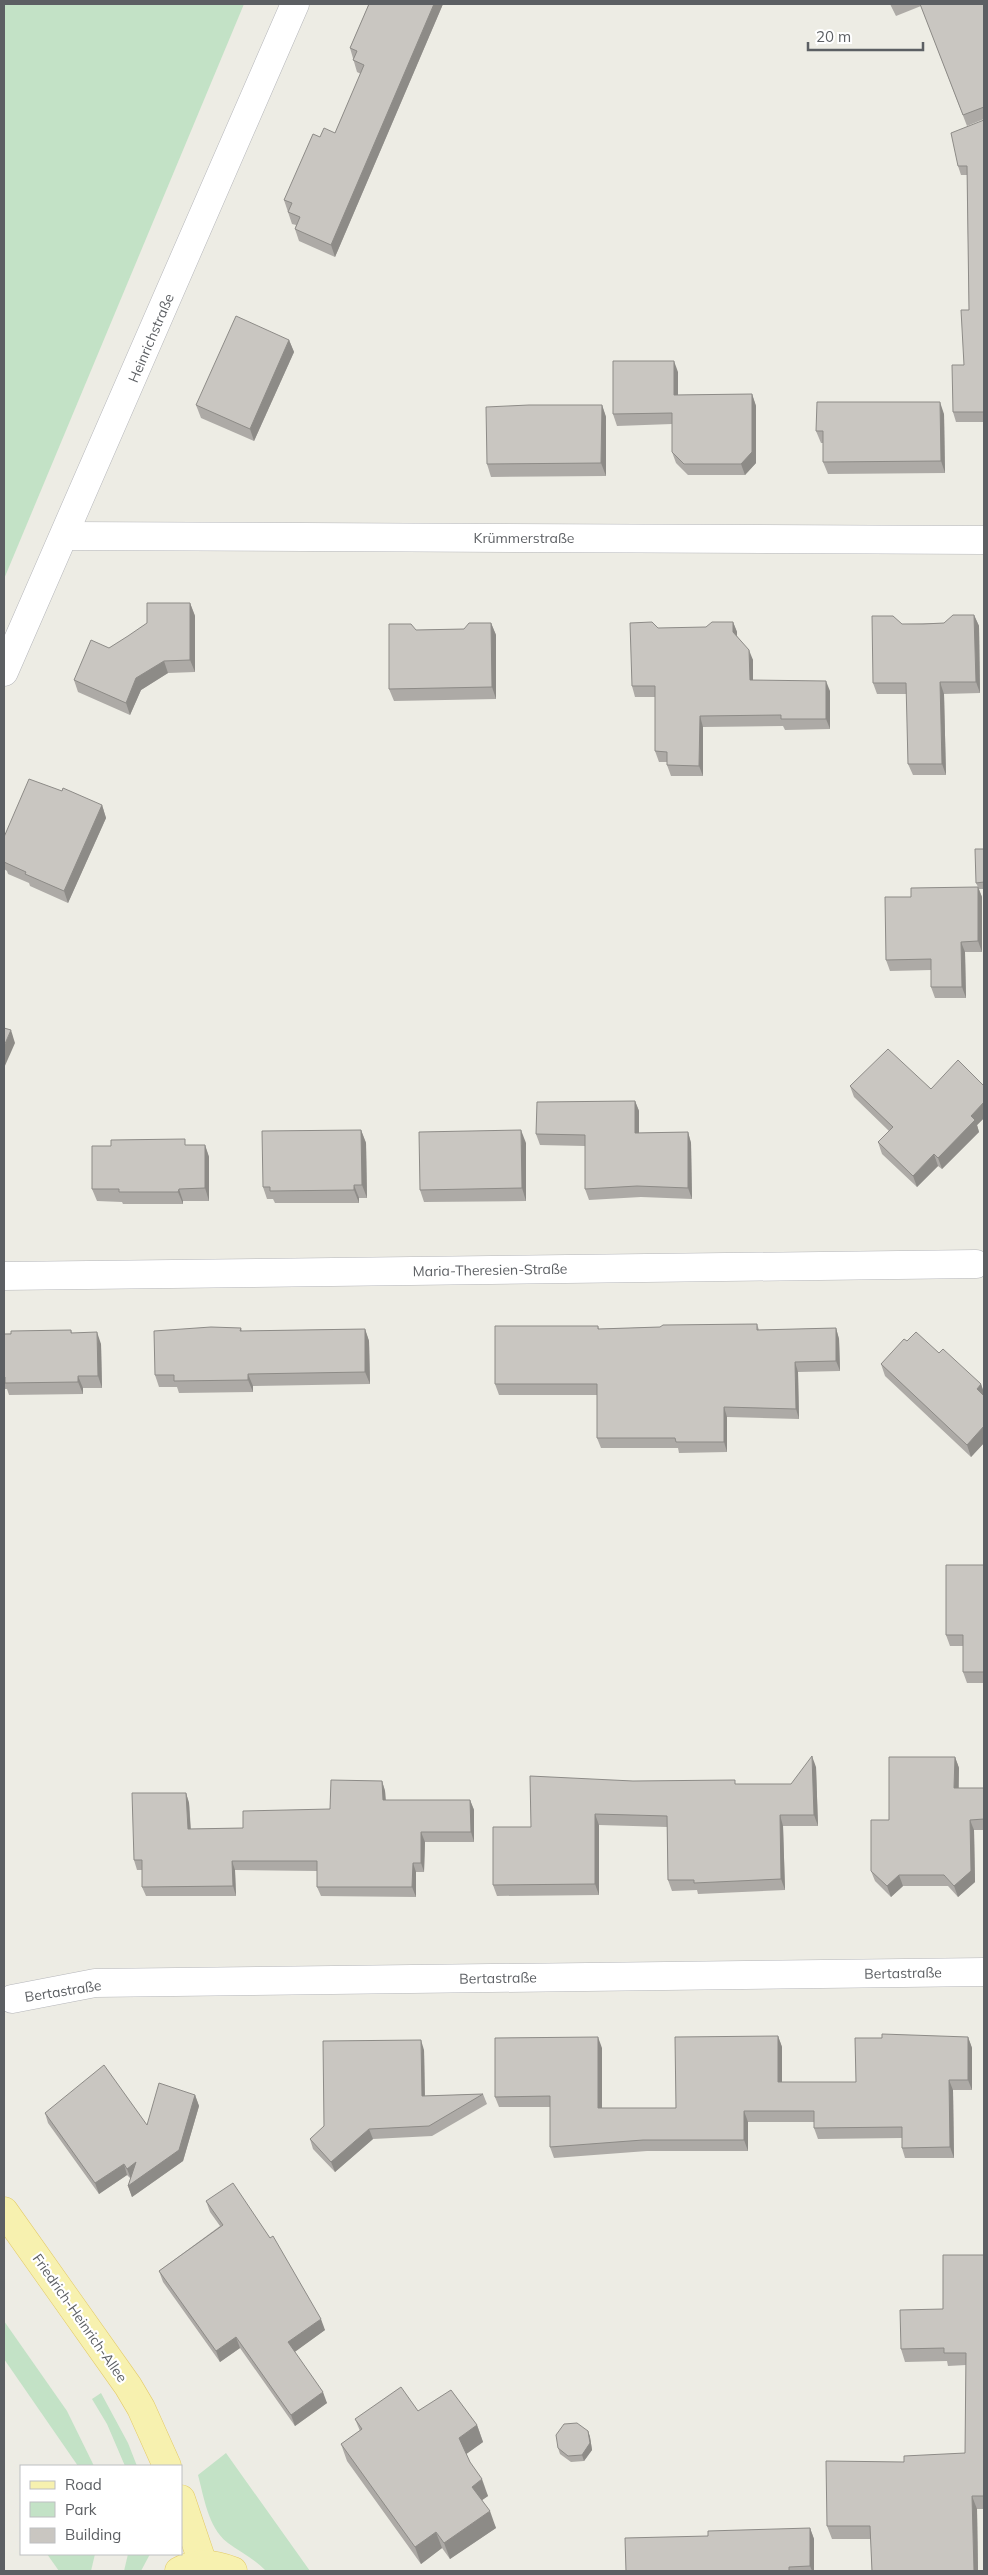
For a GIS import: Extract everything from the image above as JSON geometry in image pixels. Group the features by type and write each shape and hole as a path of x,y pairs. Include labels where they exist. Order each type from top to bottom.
{"main road":[{"name":"Friedrich-Heinrich-Allee","path":"4,2211 101,2345 128,2386 151,2428 167,2465"},
{"name":"Friedrich-Heinrich-Allee","path":"151,2428 159,2465"},
{"path":"182,2506 191,2568 220,2566 233,2571"},
{"path":"168,2555 168,2571"}],"street":[{"name":"Heinrichstraße","path":"4,672 296,4"},
{"name":"Krümmerstraße","path":"65,536 984,540"},
{"name":"Maria-Theresien-Straße","path":"4,1276 982,1264"},
{"name":"Bertastraße","path":"12,1999 95,1983 984,1972"}],"green space":[{"path":"4,4 244,4 4,579"},
{"path":"4,2321 67,2411 94,2465 77,2465 4,2359"},
{"path":"101,2393 128,2443 137,2465 125,2465 107,2424 92,2399"},
{"path":"226,2453 310,2571 266,2571 221,2537 211,2521 198,2475"},
{"path":"48,2555 95,2555 91,2571 59,2571"},
{"path":"128,2555 149,2555 141,2571 124,2571"}],"building":[{"path":"369,4 434,4 331,245 295,229 300,217 288,212 292,203 284,200 313,134 320,137 324,128 335,133 364,65 353,60 357,51 350,48"},
{"path":"920,4 984,4 984,107 963,115"},
{"path":"984,120 984,412 953,412 952,365 964,365 961,310 969,310 967,166 958,166 951,133"},
{"path":"236,316 289,340 250,429 196,405"},
{"path":"613,361 674,361 674,395 752,394 752,452 741,464 684,464 672,452 672,413 613,414"},
{"path":"817,402 940,402 941,461 823,462 823,431 816,431"},
{"path":"602,405 601,463 487,464 486,407"},
{"path":"147,603 190,603 190,660 164,661 136,678 126,703 74,680 91,640 109,648 128,636 147,623"},
{"path":"953,615 974,615 976,682 940,682 942,764 908,764 906,683 873,683 872,616 893,616 902,624 923,624 944,623"},
{"path":"652,622 658,628 706,627 712,622 733,622 733,632 749,650 750,680 826,681 826,719 781,719 781,715 700,716 699,766 667,765 667,752 655,751 655,686 632,686 630,623"},
{"path":"469,623 491,623 492,687 389,689 389,624 411,624 416,630 464,629"},
{"path":"29,779 62,791 63,788 102,805 64,891 25,874 26,872 4,862 4,837"},
{"path":"975,849 984,849 984,882 976,883"},
{"path":"978,887 978,941 961,942 962,987 931,987 931,959 886,960 885,897 911,897 911,888"},
{"path":"4,1028 11,1030 4,1046"},
{"path":"888,1049 931,1089 958,1060 984,1086 984,1102 971,1116 975,1120 938,1158 934,1154 913,1176 878,1142 893,1127 850,1086"},
{"path":"635,1101 635,1133 688,1132 688,1188 637,1186 585,1189 585,1135 536,1134 537,1102"},
{"path":"361,1130 362,1185 354,1185 354,1190 270,1191 270,1187 263,1187 262,1131"},
{"path":"521,1130 522,1188 420,1190 419,1132"},
{"path":"185,1139 185,1145 205,1145 205,1188 179,1189 178,1192 119,1192 119,1189 92,1189 92,1146 111,1146 111,1140"},
{"path":"757,1324 757,1330 836,1328 836,1361 795,1362 796,1409 724,1407 724,1442 676,1442 675,1438 597,1438 597,1384 495,1384 495,1326 598,1326 598,1329 660,1327 663,1325"},
{"path":"211,1327 241,1328 240,1331 365,1329 365,1372 248,1374 248,1380 174,1381 174,1375 155,1375 154,1331"},
{"path":"71,1330 71,1333 97,1332 98,1376 78,1376 78,1382 5,1383 4,1334 11,1334 11,1331"},
{"path":"916,1332 939,1353 943,1349 981,1384 977,1389 984,1396 984,1426 967,1445 881,1364 904,1339 907,1341"},
{"path":"946,1565 984,1565 984,1672 963,1672 963,1635 946,1635"},
{"path":"812,1756 814,1815 780,1815 781,1879 694,1883 694,1880 668,1880 667,1816 595,1814 595,1884 493,1885 493,1827 531,1827 530,1776 633,1781 735,1780 735,1784 791,1784"},
{"path":"889,1757 955,1757 954,1788 984,1788 984,1819 970,1820 971,1871 954,1886 944,1875 899,1875 887,1886 871,1871 871,1820 889,1820"},
{"path":"331,1780 382,1781 383,1800 470,1800 471,1832 421,1832 421,1863 413,1863 412,1887 317,1887 317,1861 232,1861 233,1886 142,1887 142,1860 134,1860 132,1793 186,1793 188,1829 243,1828 243,1811 330,1809"},
{"path":"882,2034 968,2037 968,2080 949,2080 950,2147 902,2148 902,2127 814,2128 814,2111 744,2111 744,2140 643,2140 550,2147 550,2096 495,2097 495,2038 598,2037 598,2108 676,2108 675,2037 778,2036 778,2082 856,2082 855,2038 882,2038"},
{"path":"421,2040 422,2096 483,2094 429,2126 369,2129 331,2162 310,2139 324,2126 323,2041"},
{"path":"104,2065 147,2125 159,2083 195,2095 179,2150 128,2186 136,2162 127,2169 124,2164 95,2183 45,2113"},
{"path":"233,2183 270,2238 273,2236 321,2319 288,2342 323,2392 291,2415 236,2337 216,2351 159,2271 223,2225 206,2201"},
{"path":"943,2255 984,2255 984,2496 972,2496 974,2571 872,2571 870,2526 827,2526 826,2461 904,2462 904,2456 965,2453 966,2353 944,2353 944,2348 901,2349 900,2310 943,2309"},
{"path":"401,2387 418,2411 451,2390 477,2425 459,2438 470,2462 482,2479 472,2487 490,2511 444,2543 436,2532 415,2547 341,2444 362,2429 355,2419"},
{"path":"577,2423 588,2431 590,2443 582,2455 568,2456 558,2448 556,2435 564,2424"},
{"path":"810,2528 810,2566 789,2567 789,2571 626,2571 625,2538 708,2536 708,2531"}]}
